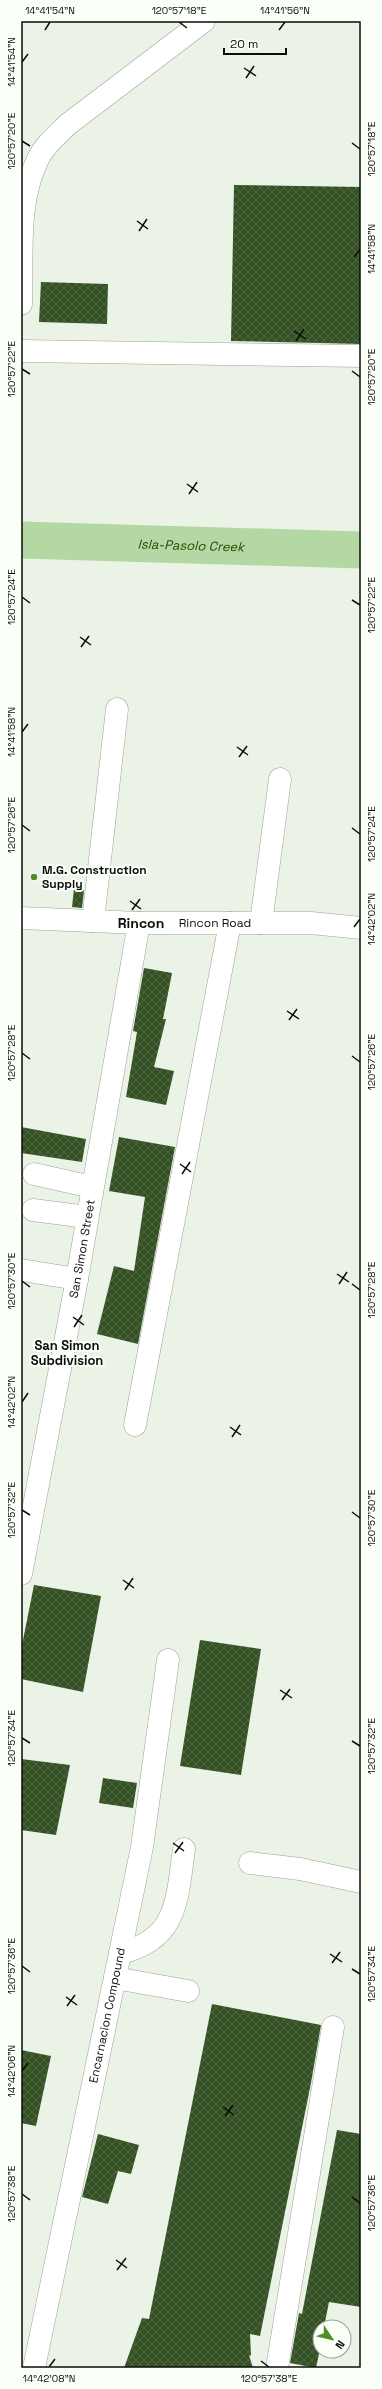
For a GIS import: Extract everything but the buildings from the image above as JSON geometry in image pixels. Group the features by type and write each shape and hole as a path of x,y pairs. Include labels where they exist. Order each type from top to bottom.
{"street":[{"path":"21,304 23,202 38,159 50,142 67,125 204,21"},
{"path":"21,351 361,356"},
{"path":"93,921 117,708"},
{"path":"261,923 280,779"},
{"name":"Rincon Road","path":"21,918 139,923 311,923 361,928"},
{"name":"San Simon Street","path":"21,1574 77,1279 139,923"},
{"path":"135,1425 230,923"},
{"path":"34,1174 92,1187"},
{"path":"33,1210 87,1217"},
{"path":"21,1270 77,1279"},
{"name":"Encarnacion Compound","path":"34,2368 142,1848 168,1660"},
{"path":"120,1953 139,1948 156,1938 169,1921 178,1892 184,1849"},
{"path":"250,1863 300,1869 361,1882"},
{"path":"115,1978 188,1991"},
{"path":"277,2368 333,2027"}],"waterway":[{"name":"Isla-Pasolo Creek","path":"21,540 361,550"}],"place":[{"name":"M.G. Construction Supply","path":"34,877"}],"district":[{"name":"Rincon","path":"141,923"},
{"name":"San Simon Subdivision","path":"67,1352"}]}
